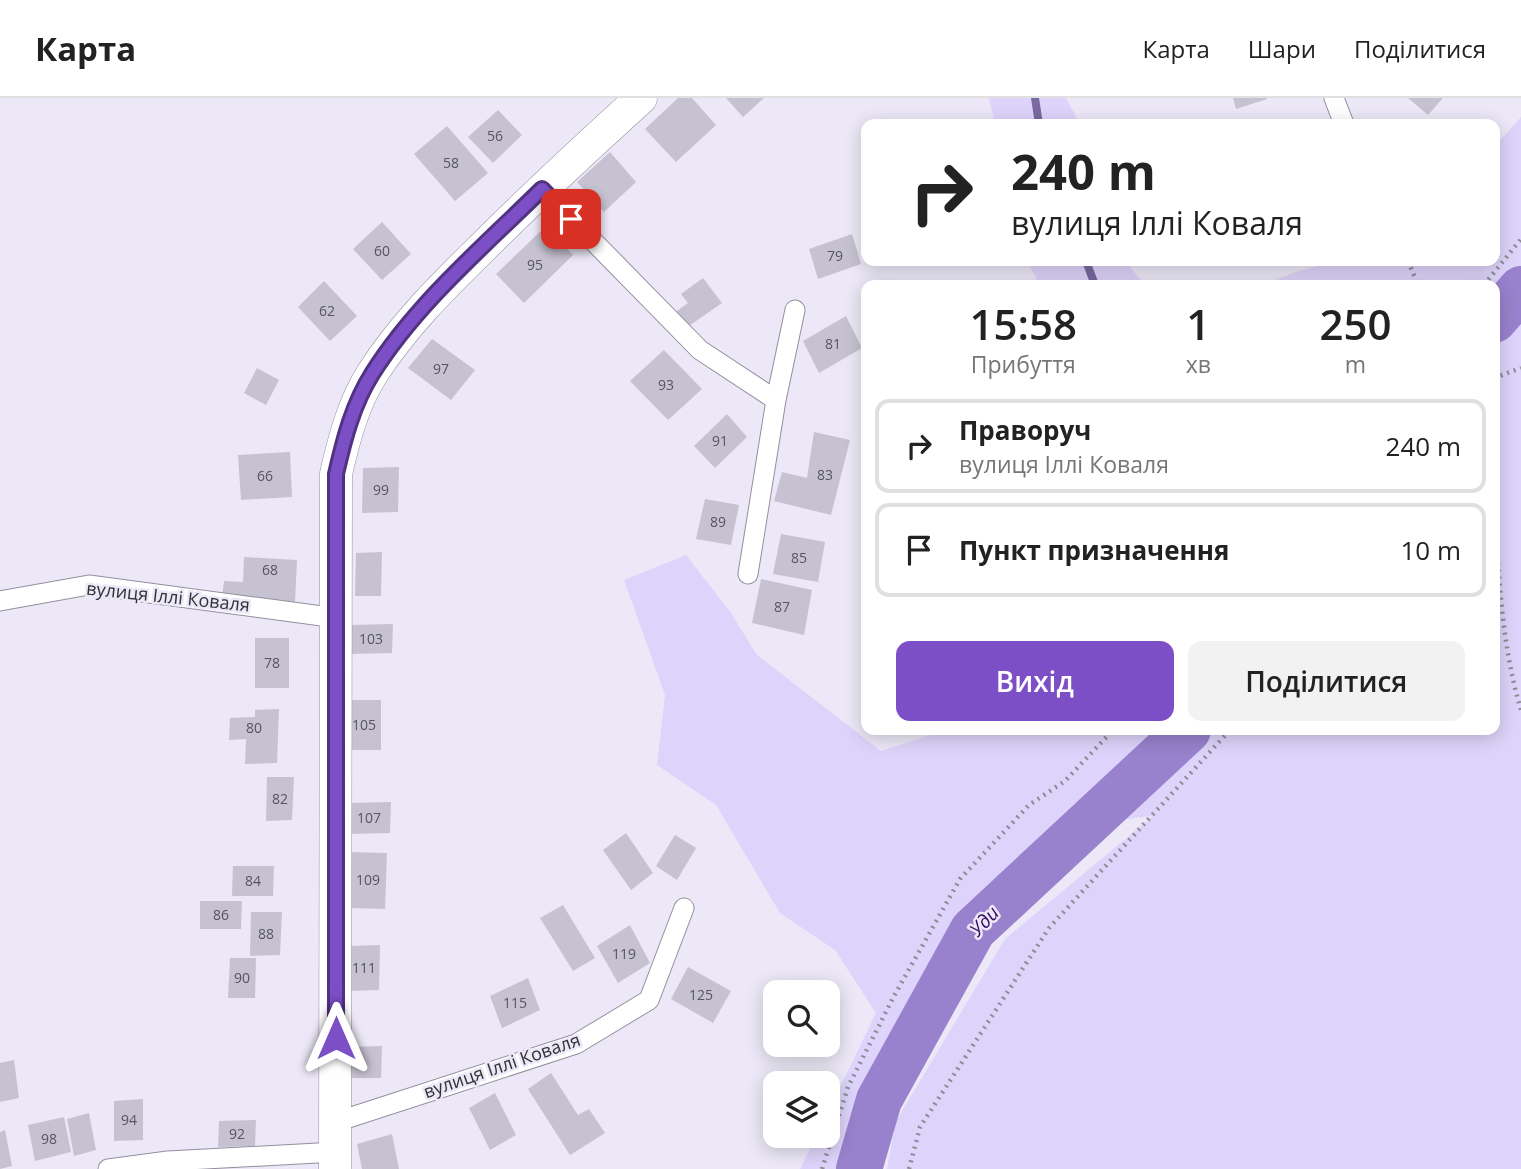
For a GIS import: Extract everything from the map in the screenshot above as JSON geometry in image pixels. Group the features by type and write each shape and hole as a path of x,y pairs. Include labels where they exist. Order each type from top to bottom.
{"main road":[{"path":"336,1148 336,474 345,435 371,375 415,318 463,266 542,189 641,98"}],"street":[{"path":"1334,98 1342,119"},
{"path":"542,189 700,350 776,400"},
{"path":"748,574 776,400 795,310"},
{"name":"вулиця Іллі Коваля","path":"0,601 89,585 337,618"},
{"name":"вулиця Іллі Коваля","path":"108,1169 168,1161 336,1148 576,1044 649,1000 684,908"}],"path":[{"path":"1500,265 1521,239"},
{"path":"1488,280 1499,266"},
{"path":"1500,376 1521,368"},
{"path":"1500,576 1512,678 1521,710"},
{"path":"822,1169 848,1087 894,996 960,879 1029,805 1065,781 1108,735"},
{"path":"909,1169 920,1127 1049,928 1225,735"}],"shaded area":[{"path":"989,98 1066,98 1077,119 994,119"},
{"path":"1521,117 1521,280 1500,306 1500,280 1275,280 1318,266 1500,266 1500,140"},
{"path":"1030,266 1130,266 1140,280 1037,280"},
{"path":"1521,309 1521,1169 887,1169 896,1121 1005,939 1153,816 1101,822 1194,735 1500,735 1500,334"},
{"path":"686,555 731,613 757,655 881,751 931,735 1163,735 963,911 847,1135 838,1169 800,1169 810,1148 840,1148 840,1087 876,1013 835,950 780,913 716,805 657,765 665,695 624,580"}],"building":[{"path":"678,98 692,98 716,125 676,162 645,129"},
{"path":"726,98 764,98 743,117"},
{"path":"1233,98 1267,98 1267,99 1236,109"},
{"path":"1408,98 1443,98 1428,115"},
{"path":"498,110 522,135 493,163 468,137"},
{"path":"447,126 488,173 455,201 414,154"},
{"path":"610,152 636,182 604,212 577,182"},
{"path":"382,222 411,254 382,280 353,249"},
{"path":"546,226 573,255 524,303 496,274"},
{"path":"852,234 861,264 818,279 809,249"},
{"path":"703,278 722,303 686,328 674,313 688,303 681,294"},
{"path":"324,281 357,316 330,341 298,307"},
{"path":"846,316 861,349 819,373 803,341"},
{"path":"432,339 475,370 451,400 408,368"},
{"path":"664,350 702,389 668,420 630,381"},
{"path":"257,368 279,380 266,405 244,393"},
{"path":"727,414 747,437 715,468 694,446"},
{"path":"814,432 850,440 831,515 774,501 782,472 807,478"},
{"path":"290,452 292,497 241,500 238,455"},
{"path":"399,467 398,512 362,513 363,468"},
{"path":"705,499 739,505 731,545 696,539"},
{"path":"781,534 825,542 818,582 773,574"},
{"path":"382,552 381,596 355,596 356,553"},
{"path":"244,557 297,560 295,602 222,598 224,581 243,582"},
{"path":"761,579 812,590 804,635 752,623"},
{"path":"393,624 392,653 349,654 349,625"},
{"path":"255,638 289,638 289,688 255,688"},
{"path":"347,700 381,700 381,750 347,750"},
{"path":"279,709 277,763 245,764 246,739 229,740 230,718 255,717 255,710"},
{"path":"267,777 294,777 292,820 266,821"},
{"path":"391,802 390,833 348,834 348,803"},
{"path":"626,833 653,873 631,890 603,850"},
{"path":"675,835 696,848 677,880 656,866"},
{"path":"351,852 387,853 385,909 350,908"},
{"path":"233,866 274,866 273,896 232,896"},
{"path":"200,901 242,901 241,929 200,929"},
{"path":"563,905 595,958 573,971 540,918"},
{"path":"251,912 282,912 280,955 250,956"},
{"path":"630,925 650,963 618,983 597,946"},
{"path":"380,945 379,990 347,991 348,946"},
{"path":"230,958 256,958 255,998 228,998"},
{"path":"688,967 731,991 713,1023 671,999"},
{"path":"528,978 540,1010 502,1028 490,996"},
{"path":"382,1046 381,1078 346,1078 346,1047"},
{"path":"14,1060 19,1098 0,1102 0,1063"},
{"path":"551,1073 578,1115 589,1109 605,1133 570,1155 528,1089"},
{"path":"495,1093 516,1135 490,1150 469,1108"},
{"path":"143,1099 143,1140 114,1141 114,1101"},
{"path":"89,1113 96,1150 74,1156 67,1119"},
{"path":"64,1117 71,1152 35,1161 28,1125"},
{"path":"256,1120 255,1146 218,1147 219,1121"},
{"path":"5,1130 12,1166 0,1169 0,1132"},
{"path":"392,1134 399,1169 362,1169 357,1144"}],"waterway":[{"path":"1035,98 1038,119"},
{"path":"1088,266 1093,280"},
{"name":"Уди","path":"1500,313 1521,289"},
{"name":"Уди","path":"859,1169 879,1100 973,930 1183,735"}],"route":[{"path":"336,1038 336,474 345,435 371,375 392,345 463,266 542,189 571,219"}]}
